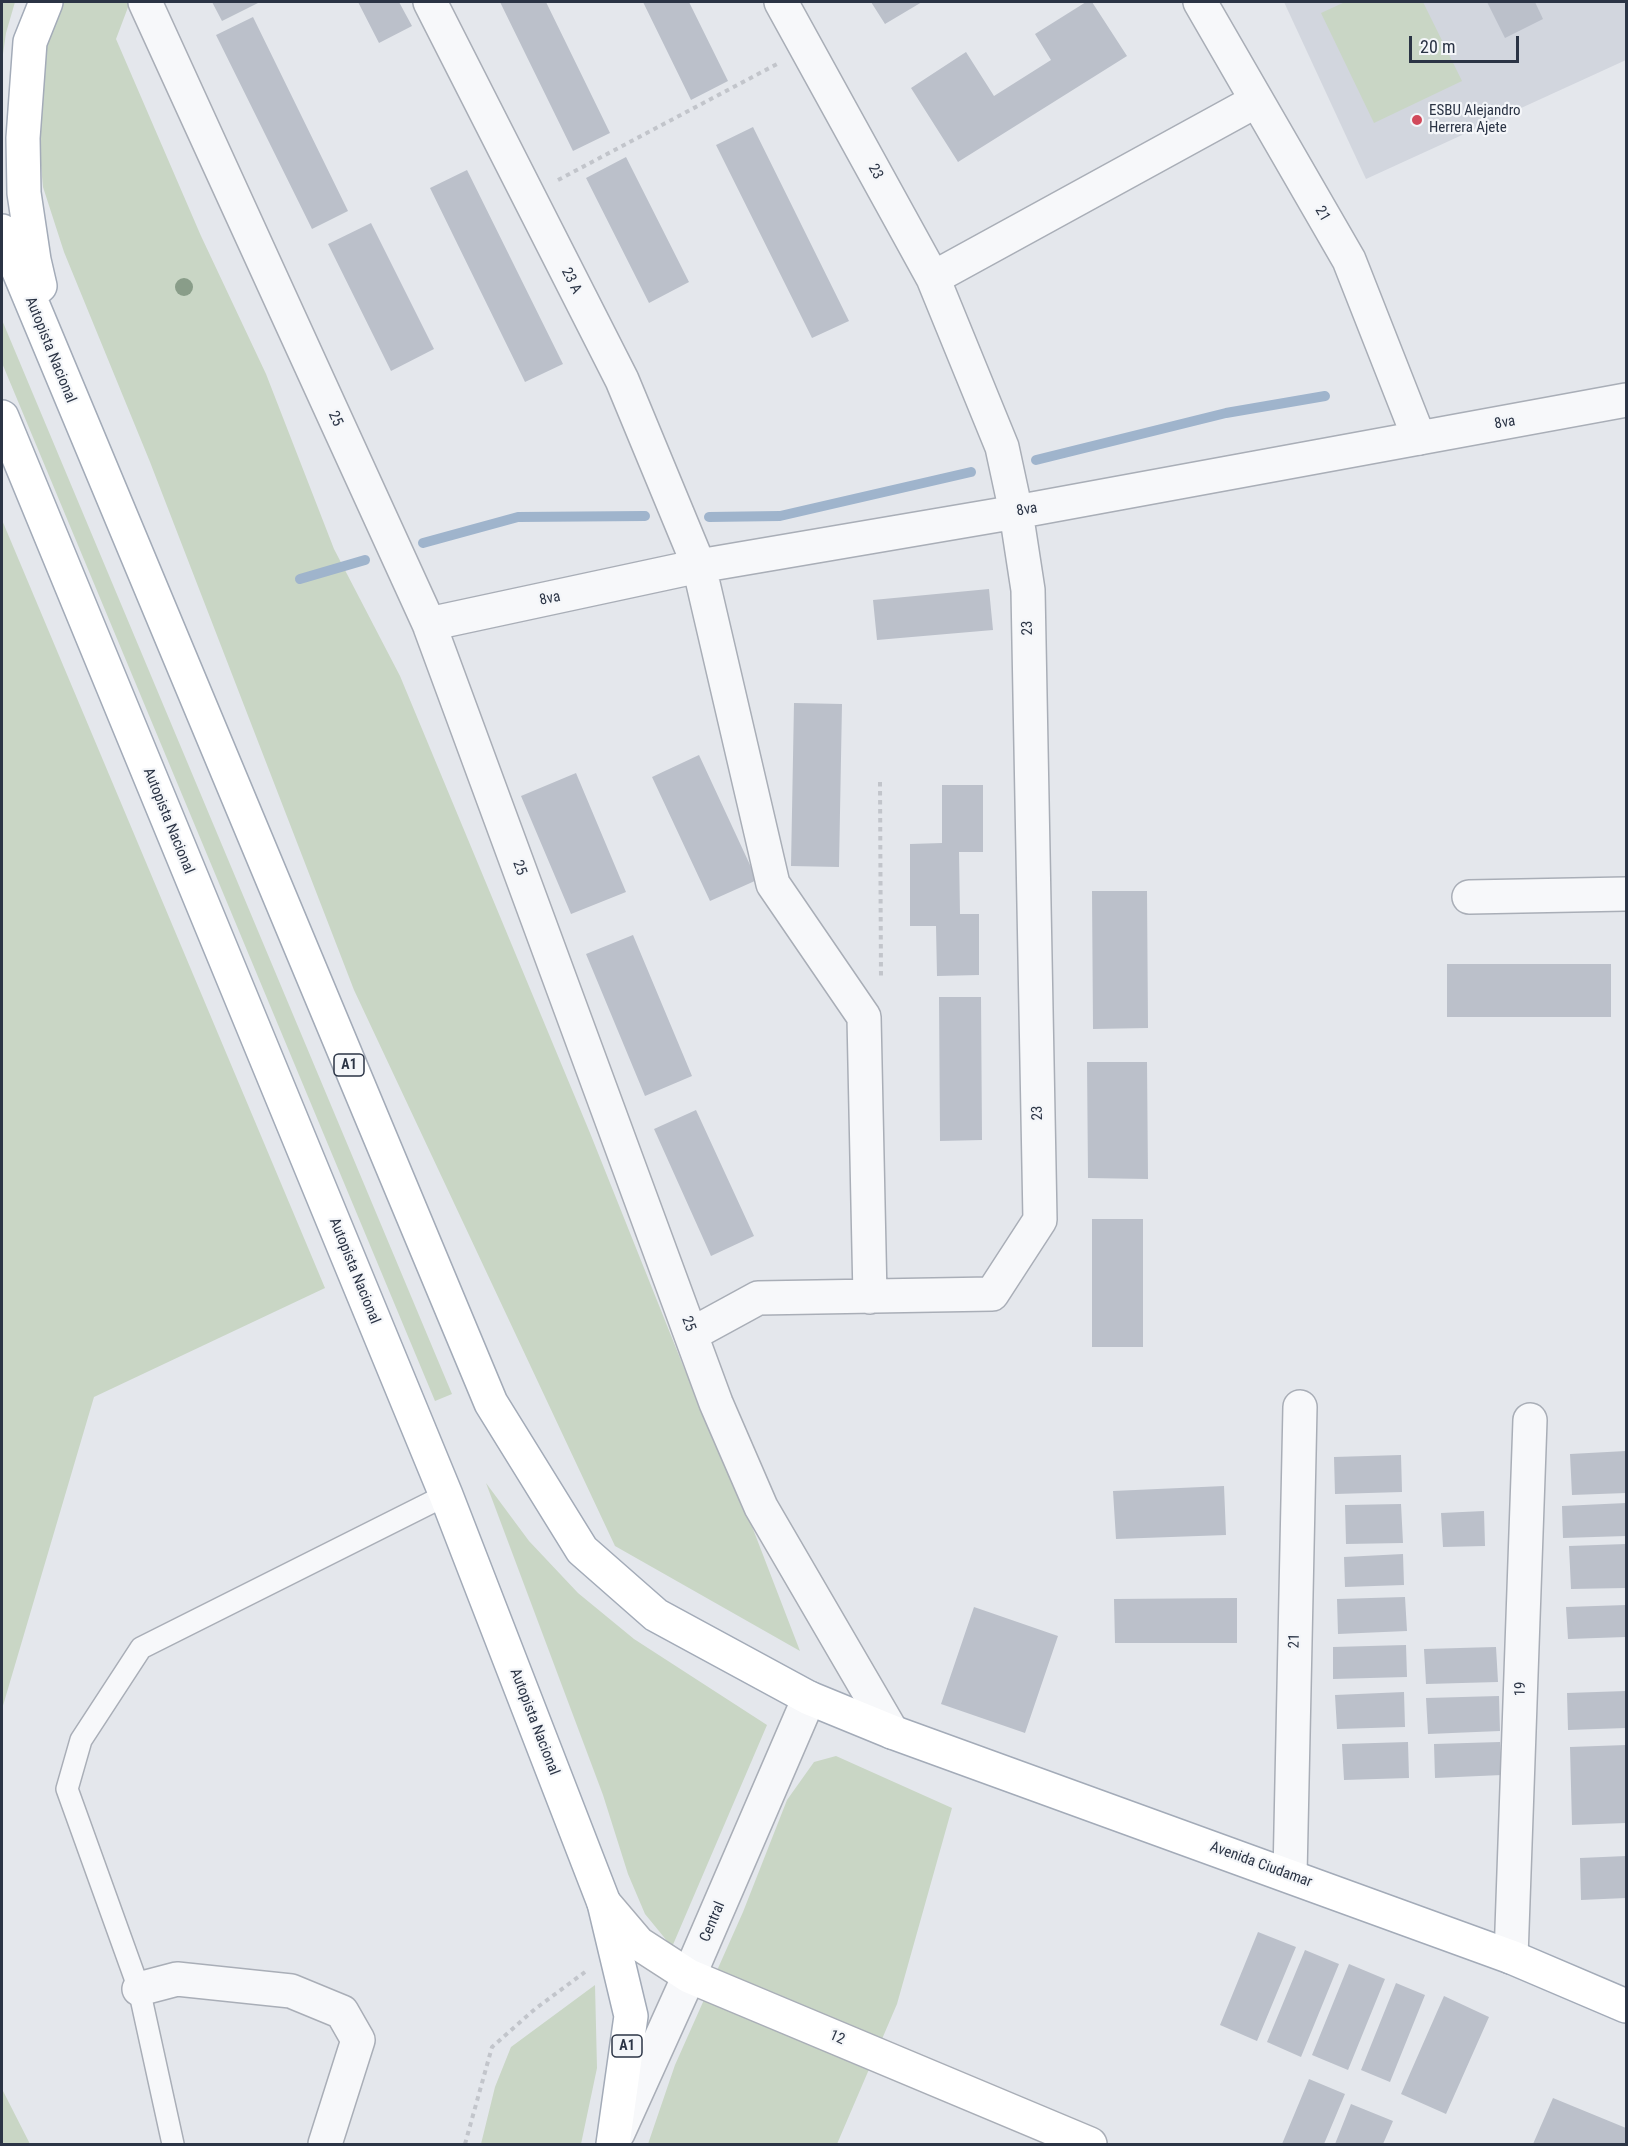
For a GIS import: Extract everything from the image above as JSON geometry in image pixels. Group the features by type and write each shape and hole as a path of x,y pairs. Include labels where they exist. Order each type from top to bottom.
{"main road":[{"path":"46,2 30,42 22,138 24,193 34,260 65,387"},
{"name":"Autopista Nacional","path":"2,231 65,387 491,1403 582,1550 656,1615 809,1698 892,1732"},
{"name":"Autopista Nacional","path":"2,417 446,1495 604,1903 631,2016 614,2143"},
{"name":"Avenida Ciudamar","path":"892,1732 1511,1957 1626,2006"},
{"name":"12","path":"604,1903 638,1943 689,1976 1090,2145"}],"street":[{"name":"25","path":"145,2 429,624 716,1403 762,1507 892,1732"},
{"name":"23 A","path":"429,2 622,380 699,566 773,884 864,1017 870,1297"},
{"name":"23","path":"781,2 933,278 1002,447 1016,512 1028,590 1040,1220 992,1294 870,1297"},
{"name":"21","path":"1200,2 1349,260 1419,438"},
{"path":"933,278 1256,101"},
{"name":"8va","path":"429,624 699,566 1016,512 1626,400"},
{"path":"1469,897 1626,894"},
{"path":"692,1334 758,1298 870,1297"},
{"name":"21","path":"1290,1875 1300,1407"},
{"name":"19","path":"1511,1957 1530,1420"},
{"name":"Central","path":"614,2143 809,1698"},
{"path":"139,1989 177,1979 291,1991 342,2012 358,2040 326,2145"}],"lane":[{"path":"173,2145 139,1989 67,1789 81,1740 141,1648 446,1495"}],"path":[{"path":"528,196 806,49"},
{"path":"465,2145 492,2046 535,2009 615,1951"}],"shaded area":[{"name":"ESBU Alejandro Herrera Ajete","path":"1284,2 1626,2 1626,60 1366,179"}],"green space":[{"path":"2,2 15,2 6,33 2,61"},
{"path":"62,2 130,2 116,39 201,236 266,374 334,549 400,676 590,1133 684,1368 748,1516 800,1651 615,1546 354,990 150,462 64,252 43,187 38,133 44,48"},
{"path":"1345,2 1423,2 1462,81 1374,123 1321,13"},
{"path":"2,320 452,1394 435,1401 2,363"},
{"path":"2,520 325,1288 94,1397 2,1709"},
{"path":"486,1483 529,1541 578,1593 634,1639 767,1725 672,1947 645,1914 628,1874 603,1795"},
{"path":"836,1756 952,1808 897,2004 837,2144 648,2144 675,2065 743,1912 787,1800 814,1762"},
{"path":"595,1985 597,2068 581,2144 481,2144 495,2087 511,2047"},
{"path":"2,2089 30,2144 2,2144"}],"building":[{"path":"212,2 260,2 222,21"},
{"path":"358,2 399,2 412,26 379,43"},
{"path":"500,2 546,2 610,133 573,151"},
{"path":"643,2 689,2 728,81 691,100"},
{"path":"871,2 922,2 885,24"},
{"path":"1086,2 1092,2 1127,56 958,162 911,88 966,52 994,96 1051,60 1035,34"},
{"path":"1487,2 1535,2 1543,19 1505,38"},
{"path":"253,17 348,211 312,229 216,35"},
{"path":"753,127 849,321 812,338 716,145"},
{"path":"626,157 689,282 649,303 586,178"},
{"path":"467,170 563,364 525,382 430,188"},
{"path":"371,223 434,349 391,371 328,244"},
{"path":"989,589 993,630 877,640 873,600"},
{"path":"794,703 842,704 839,867 791,866"},
{"path":"699,755 757,880 710,901 652,777"},
{"path":"576,773 626,892 571,914 521,796"},
{"path":"942,785 983,785 983,852 959,852 960,914 979,914 979,975 937,976 936,926 910,926 910,844 942,843"},
{"path":"1092,891 1147,891 1148,1028 1093,1029"},
{"path":"633,935 692,1076 645,1096 586,954"},
{"path":"1447,964 1611,964 1611,1017 1447,1017"},
{"path":"939,997 981,997 982,1140 940,1141"},
{"path":"1087,1062 1147,1062 1148,1179 1088,1178"},
{"path":"696,1110 754,1236 711,1256 654,1129"},
{"path":"1092,1219 1143,1219 1143,1347 1092,1347"},
{"path":"1626,1451 1626,1493 1572,1495 1570,1454"},
{"path":"1401,1455 1402,1492 1335,1494 1334,1457"},
{"path":"1224,1486 1226,1535 1116,1539 1113,1491"},
{"path":"1626,1503 1626,1536 1563,1538 1562,1506"},
{"path":"1401,1504 1403,1543 1346,1544 1345,1505"},
{"path":"1484,1511 1485,1546 1443,1547 1441,1513"},
{"path":"1626,1544 1626,1588 1571,1589 1569,1546"},
{"path":"1403,1554 1404,1585 1345,1587 1344,1557"},
{"path":"1405,1597 1407,1631 1338,1634 1337,1599"},
{"path":"1237,1598 1237,1643 1115,1643 1114,1599"},
{"path":"1626,1605 1626,1637 1568,1639 1566,1607"},
{"path":"974,1607 1058,1636 1025,1733 941,1704"},
{"path":"1406,1645 1407,1677 1333,1679 1333,1647"},
{"path":"1496,1647 1498,1682 1426,1684 1424,1649"},
{"path":"1626,1691 1626,1728 1568,1730 1567,1693"},
{"path":"1404,1692 1405,1727 1337,1729 1335,1695"},
{"path":"1499,1696 1500,1731 1428,1734 1426,1698"},
{"path":"1408,1742 1409,1778 1344,1780 1342,1744"},
{"path":"1500,1742 1502,1775 1435,1778 1434,1744"},
{"path":"1626,1745 1626,1823 1572,1825 1570,1747"},
{"path":"1626,1856 1626,1898 1581,1900 1580,1858"},
{"path":"1258,1932 1296,1947 1257,2041 1220,2025"},
{"path":"1305,1950 1339,1964 1301,2057 1267,2042"},
{"path":"1349,1964 1385,1979 1348,2070 1312,2055"},
{"path":"1396,1983 1425,1995 1390,2082 1361,2070"},
{"path":"1444,1996 1489,2017 1446,2114 1401,2094"},
{"path":"1309,2079 1345,2094 1324,2144 1282,2144"},
{"path":"1553,2098 1626,2128 1626,2144 1533,2144"},
{"path":"1351,2104 1393,2121 1383,2144 1335,2144"}],"waterway":[{"path":"1036,460 1226,413 1325,396"},
{"path":"709,517 780,516 971,472"},
{"path":"423,543 518,517 645,516"},
{"path":"300,579 365,560"}],"place":[{"name":"ESBU Alejandro Herrera Ajete","path":"1417,120"}]}
